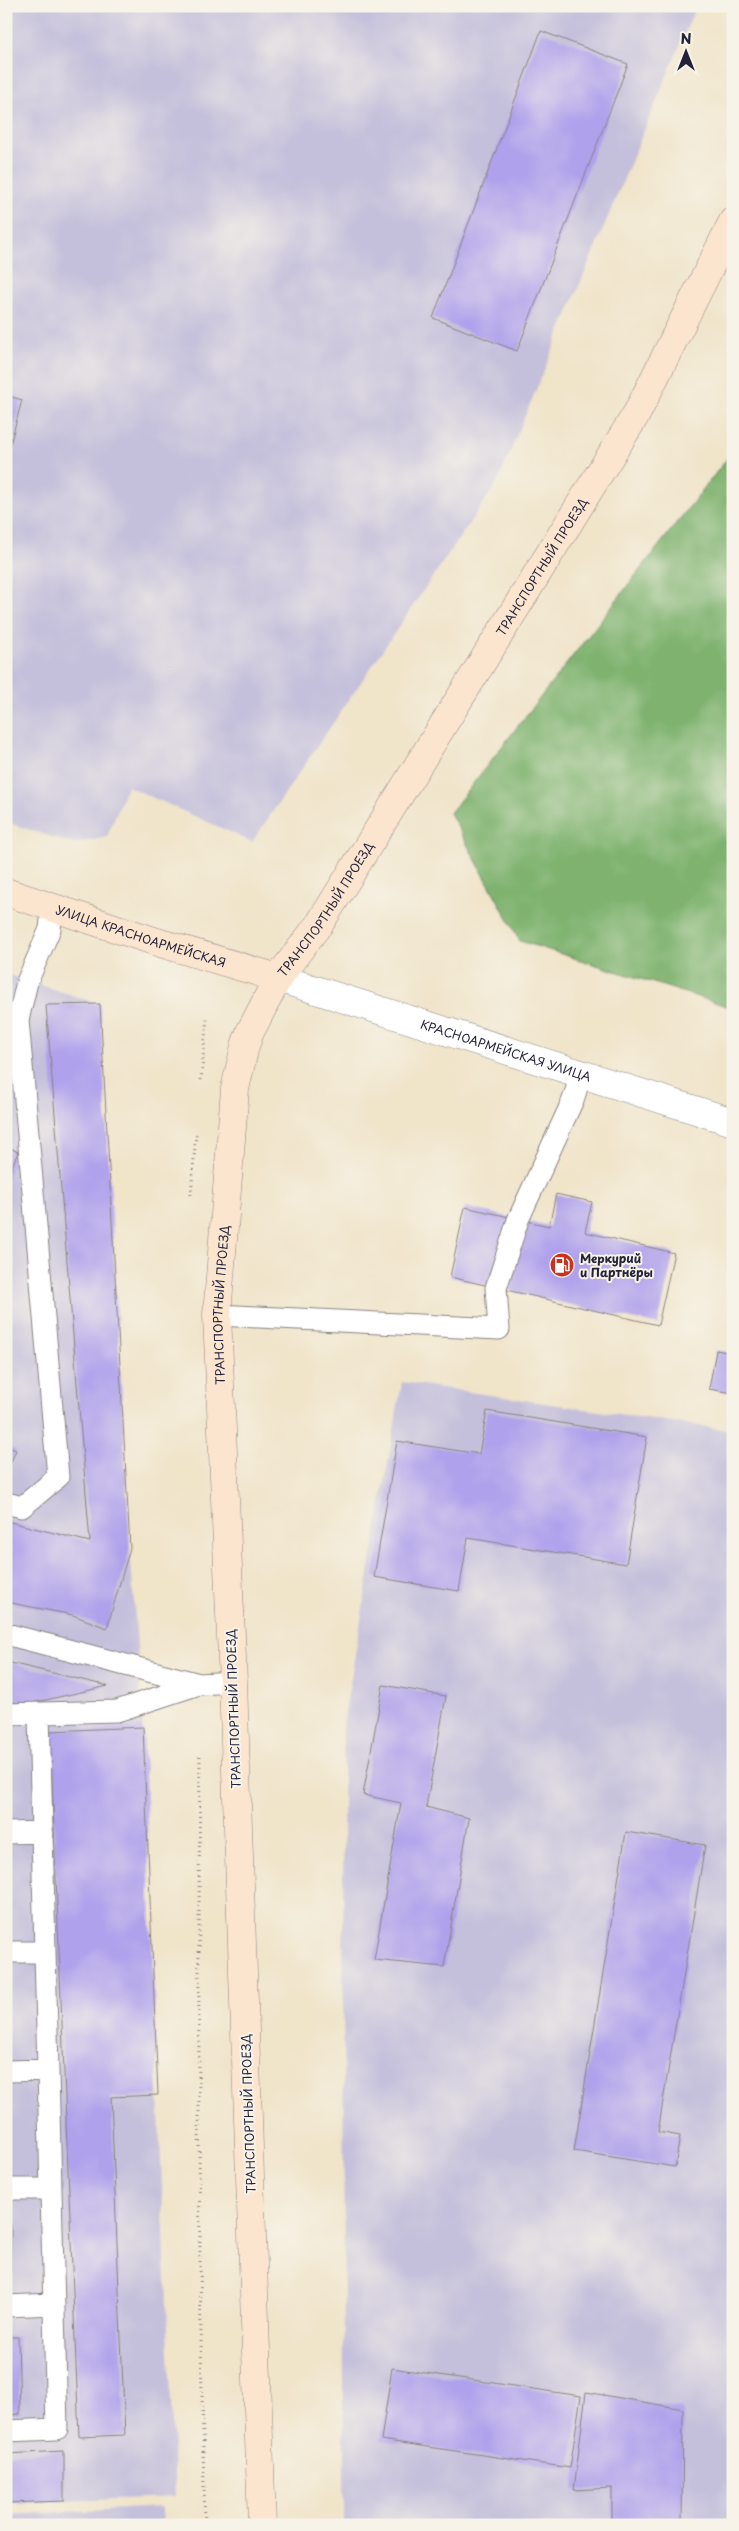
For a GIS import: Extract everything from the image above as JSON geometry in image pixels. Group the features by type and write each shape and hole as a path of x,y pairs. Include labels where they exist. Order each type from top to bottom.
{"main road":[{"name":"ТРАНСПОРТНЫЙ ПРОЕЗД","path":"262,2525 233,1682 217,1315 235,1089 250,1032 278,978 320,923 638,413 733,221"},
{"name":"УЛИЦА КРАСНОАРМЕЙСКАЯ","path":"6,892 278,978"}],"street":[{"name":"КРАСНОАРМЕЙСКАЯ УЛИЦА","path":"278,978 733,1122"}],"lane":[{"path":"6,1503 22,1507 58,1477 18,1020 27,982 50,929 52,908"},
{"path":"6,1003 27,982"},
{"path":"217,1315 500,1329 496,1288 518,1220 573,1100 581,1075"},
{"path":"6,1634 199,1684"},
{"path":"6,1714 117,1711 199,1684 233,1682"},
{"path":"6,2431 57,2429 39,1713"},
{"path":"6,1833 42,1832"},
{"path":"6,1952 45,1952"},
{"path":"6,2071 48,2070"},
{"path":"6,2189 51,2189"},
{"path":"6,2306 54,2304"}],"path":[{"path":"201,1086 207,1018"},
{"path":"191,1201 197,1124"},
{"path":"200,1748 197,2075 199,2304 205,2525"}],"shaded area":[{"path":"6,6 696,6 498,481 252,842 127,786 107,837 73,844 6,822"},
{"path":"6,974 100,1004 130,1548 143,1727 175,2497 6,2503"},
{"path":"402,1382 733,1431 733,2525 344,2525 343,1724"},
{"path":"162,2507 162,2525 6,2525 6,2515"}],"green space":[{"path":"733,451 733,1008 520,941 450,813"}],"building":[{"path":"541,31 628,64 517,351 433,318"},
{"path":"6,395 22,400 7,456 6,456"},
{"path":"100,1004 130,1548 107,1628 73,1615 6,1602 6,1521 90,1542 46,1005"},
{"path":"6,1146 18,1152 6,1181"},
{"name":"Меркурий и Партнёры","path":"556,1194 592,1202 585,1232 674,1253 658,1325 450,1277 465,1207 549,1226"},
{"path":"716,1350 733,1353 733,1393 709,1389"},
{"path":"487,1411 647,1437 626,1564 468,1538 459,1591 374,1577 397,1441 479,1454"},
{"path":"6,1446 16,1450 6,1474"},
{"path":"6,1662 108,1686 23,1705 6,1700"},
{"path":"383,1685 446,1696 426,1807 469,1818 444,1967 374,1960 401,1803 363,1795"},
{"path":"143,1727 158,2095 111,2097 125,2435 79,2437 50,1731"},
{"path":"626,1832 705,1845 658,2132 680,2136 675,2167 574,2151"},
{"path":"6,2225 11,2225 10,2290 6,2290"},
{"path":"6,2337 18,2337 20,2414 6,2415"},
{"path":"392,2368 581,2396 570,2468 381,2440"},
{"path":"586,2392 683,2409 682,2525 612,2525 612,2488 574,2490"},
{"path":"64,2451 64,2501 6,2503 6,2454"}],"place":[{"name":"Меркурий и Партнёры","path":"562,1265"}]}
